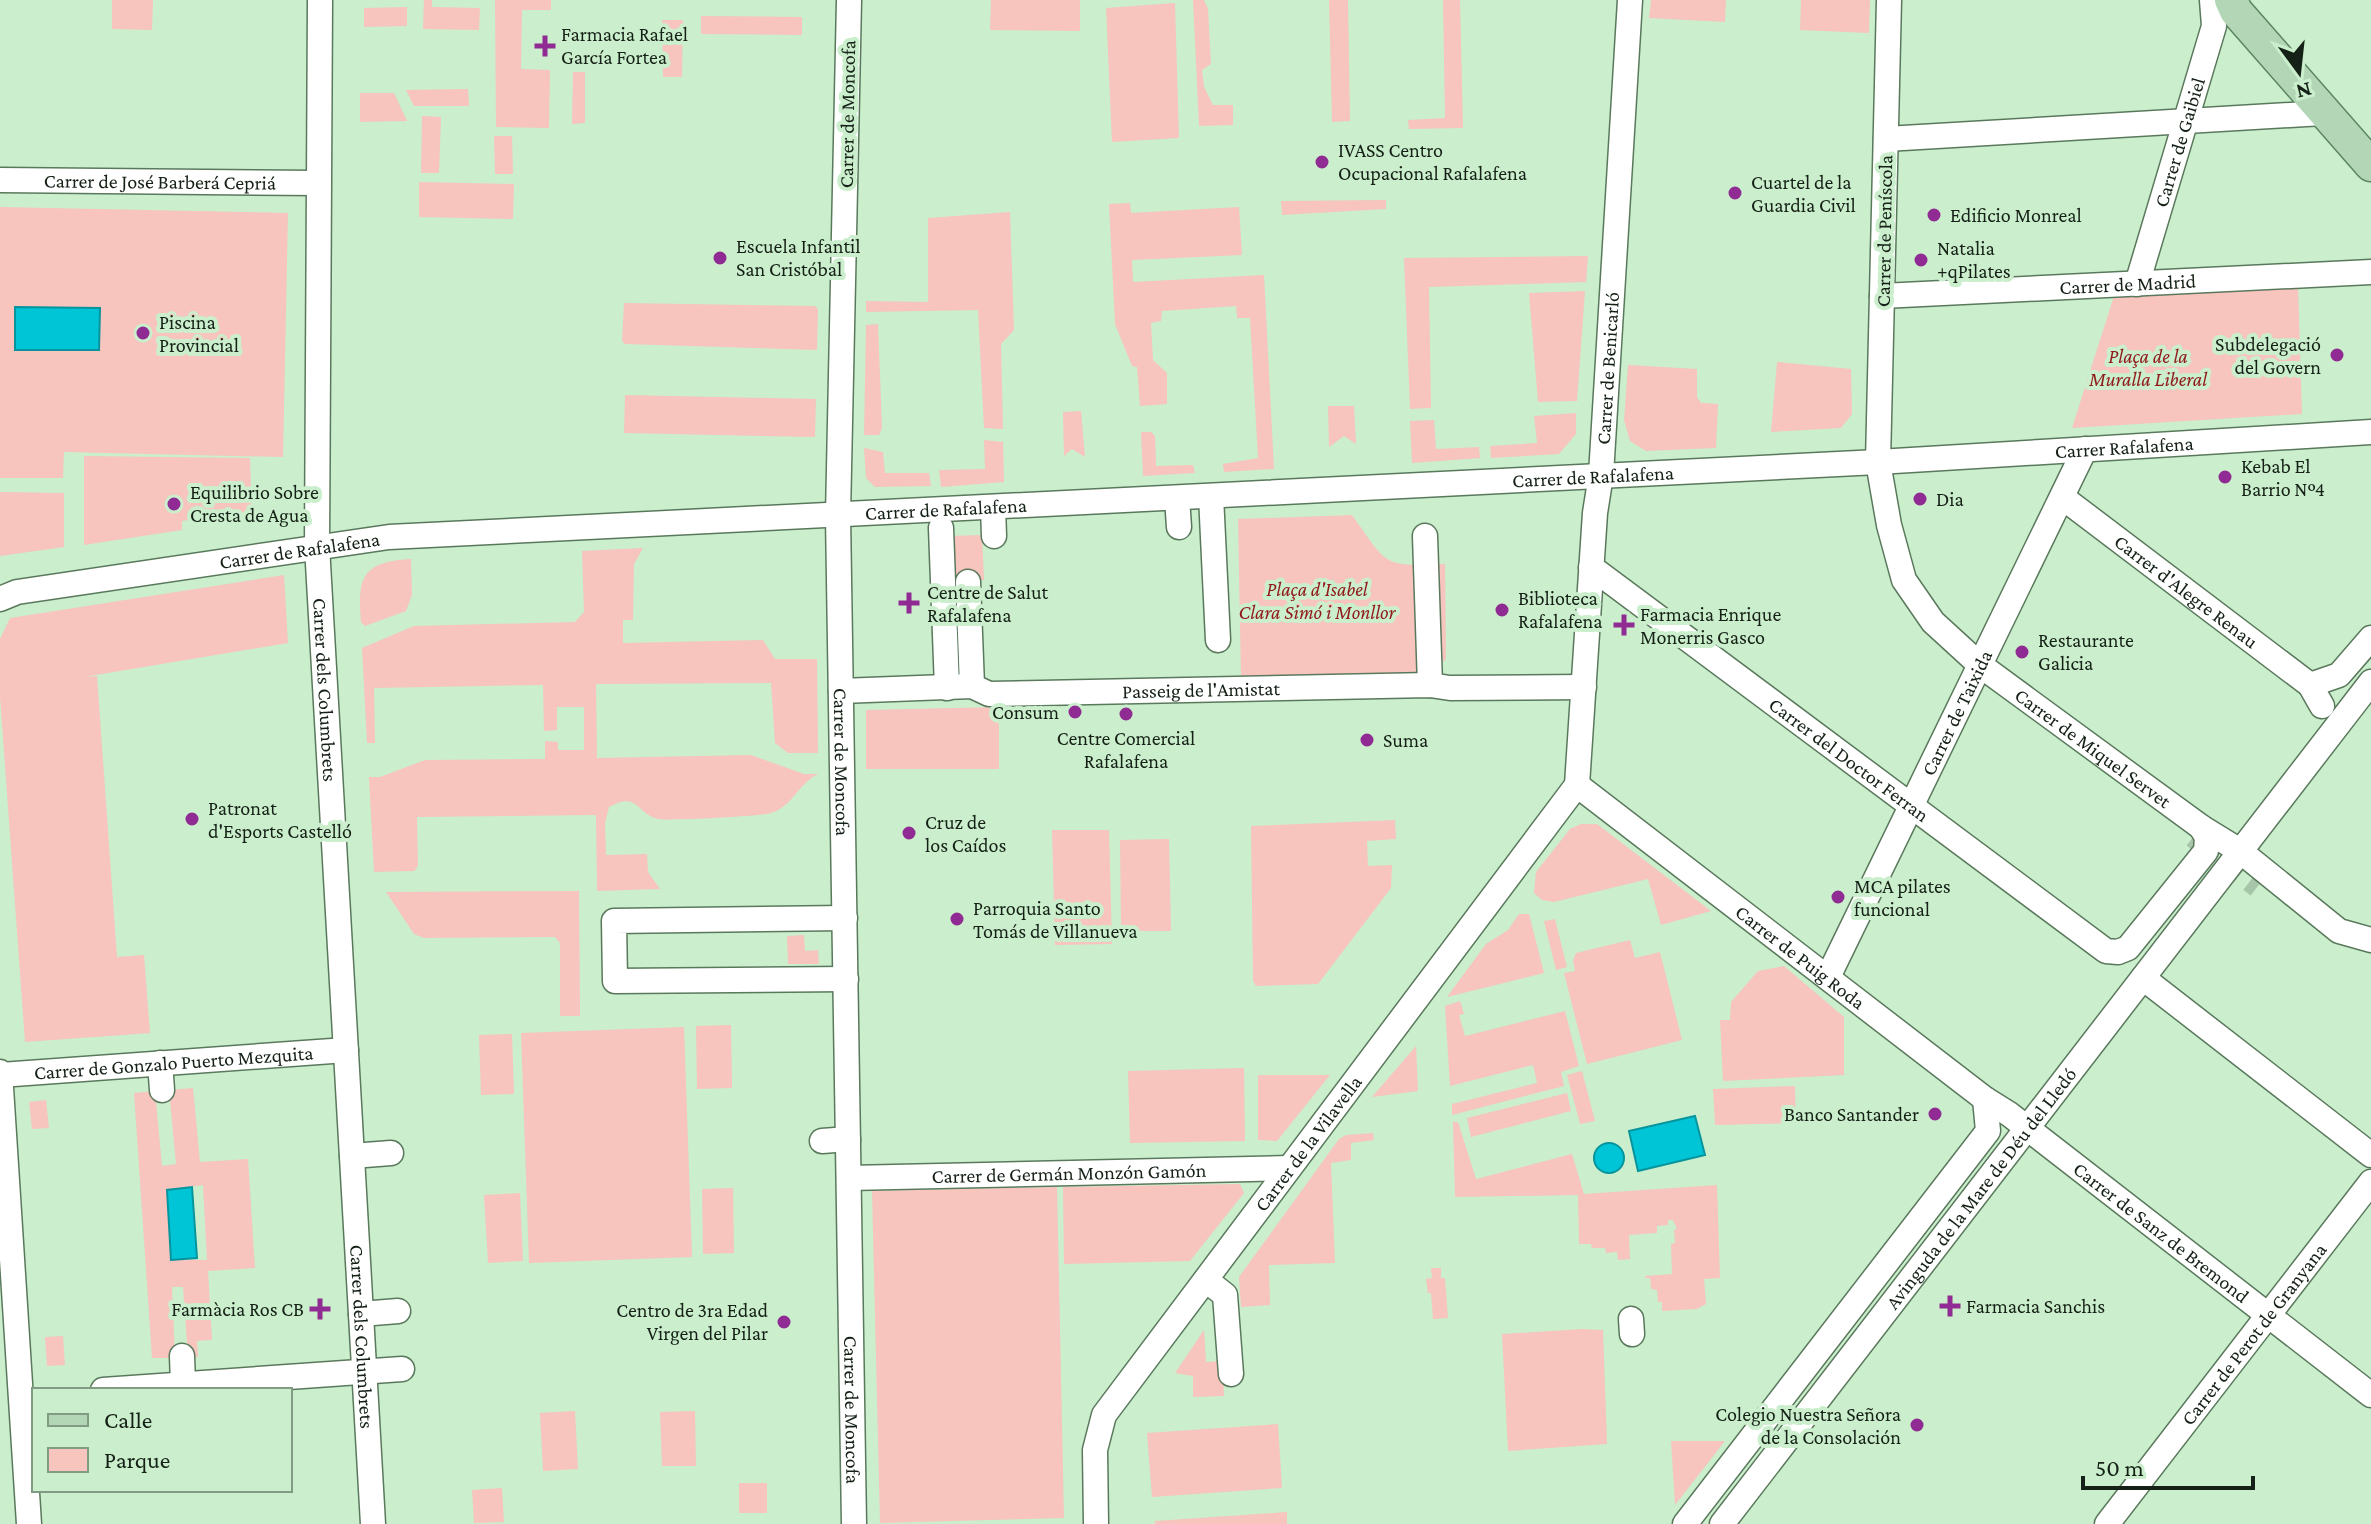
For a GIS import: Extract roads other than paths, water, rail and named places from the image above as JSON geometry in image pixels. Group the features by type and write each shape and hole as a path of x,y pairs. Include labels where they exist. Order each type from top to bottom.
{"main road":[{"path":"2231,0 2236,11 2371,165"}],"street":[{"name":"Carrer dels Columbrets","path":"320,0 317,546 373,1524"},
{"name":"Carrer de Moncofa","path":"849,0 838,516 854,1524"},
{"name":"Carrer de Benicarló","path":"1577,785 1595,513 1601,475 1630,0"},
{"name":"Carrer de Peníscola","path":"1878,462 1889,0"},
{"name":"Carrer de Gaibiel","path":"2137,284 2214,26 2212,0"},
{"path":"1886,139 2323,113"},
{"name":"Carrer de José Barberá Cepriá","path":"0,180 318,183"},
{"name":"Carrer de Madrid","path":"1882,296 2371,272"},
{"name":"Carrer Rafalafena","path":"1878,462 2371,432"},
{"name":"Carrer de Taixida","path":"1828,977 2085,449"},
{"name":"Carrer de Rafalafena","path":"6,593 389,537 1878,462"},
{"name":"Carrer de Miquel Servet","path":"1878,462 1889,525 1904,580 1933,622 1980,665 2132,776 2193,828"},
{"path":"1211,496 1218,640"},
{"name":"Carrer d'Alegre Renau","path":"2062,497 2316,695 2339,675 2371,638"},
{"path":"1177,498 1179,527"},
{"path":"993,507 994,536"},
{"path":"941,528 947,688"},
{"path":"1425,536 1430,685"},
{"name":"Carrer del Doctor Ferran","path":"1591,567 2106,951 2128,948 2206,851 2207,837 2193,828"},
{"path":"968,582 972,686"},
{"name":"Avinguda de la Mare de Déu del Lledó","path":"1722,1524 2371,682"},
{"name":"Passeig de l'Amistat","path":"841,691 972,686 989,694 1430,685 1450,688 1584,687"},
{"name":"Carrer de Puig Roda","path":"1577,785 2027,1128"},
{"name":"Carrer de la Vilavella","path":"1096,1524 1095,1450 1104,1415 1577,785"},
{"path":"2193,828 2240,851 2260,877 2339,931 2371,940"},
{"path":"845,918 614,921 614,967 615,981 846,979"},
{"path":"2143,978 2371,1155"},
{"name":"Carrer de Gonzalo Puerto Mezquita","path":"0,1074 346,1050"},
{"path":"160,1063 162,1090"},
{"path":"0,1074 27,1395 29,1524"},
{"name":"Avinguda de la Mare de Déu del Lledó","path":"1685,1524 1848,1303 1988,1131 1985,1099"},
{"name":"Carrer de Sanz de Bremond","path":"2027,1128 2371,1395"},
{"path":"822,1141 848,1139"},
{"path":"352,1156 391,1153"},
{"name":"Carrer de Germán Monzón Gamón","path":"849,1178 1289,1168"},
{"name":"Carrer de Perot de Granyana","path":"2107,1524 2371,1182"},
{"path":"1206,1280 1225,1295 1231,1374"},
{"path":"361,1314 398,1311"},
{"path":"182,1356 183,1384"},
{"path":"130,1388 402,1369"}],"water":[{"path":"15,307 100,308 99,350 15,350"},
{"path":"1695,1116 1705,1155 1638,1171 1629,1131"},
{"path":"1609,1143 1615,1144 1623,1152 1623,1164 1615,1172 1609,1173 1603,1172 1595,1164 1594,1158 1595,1152 1603,1144"},
{"path":"192,1187 197,1258 171,1260 167,1190"}],"tunnel":[{"path":"2194,836 2258,886"}],"place":[{"name":"Farmacia Rafael García Fortea","path":"545,46"},
{"name":"IVASS Centro Ocupacional Rafalafena","path":"1322,162"},
{"name":"Cuartel de la Guardia Civil","path":"1735,193"},
{"name":"Edificio Monreal","path":"1934,215"},
{"name":"Escuela Infantil San Cristóbal","path":"720,258"},
{"name":"Natalia +qPilates","path":"1921,260"},
{"name":"Piscina Provincial","path":"143,333"},
{"name":"Subdelegació del Govern","path":"2337,355"},
{"name":"Kebab El Barrio Nº4","path":"2225,477"},
{"name":"Dia","path":"1920,499"},
{"name":"Equilibrio Sobre Cresta de Agua","path":"174,504"},
{"name":"Centre de Salut Rafalafena","path":"909,603"},
{"name":"Biblioteca Rafalafena","path":"1502,610"},
{"name":"Farmacia Enrique Monerris Gasco","path":"1624,625"},
{"name":"Restaurante Galicia","path":"2022,652"},
{"name":"Consum","path":"1075,712"},
{"name":"Centre Comercial Rafalafena","path":"1126,714"},
{"name":"Suma","path":"1367,740"},
{"name":"Patronat d'Esports Castelló","path":"192,819"},
{"name":"Cruz de los Caídos","path":"909,833"},
{"name":"MCA pilates funcional","path":"1838,897"},
{"name":"Parroquia Santo Tomás de Villanueva","path":"957,919"},
{"name":"Banco Santander","path":"1935,1114"},
{"name":"Farmacia Sanchis","path":"1950,1306"},
{"name":"Farmàcia Ros CB","path":"320,1309"},
{"name":"Centro de 3ra Edad Virgen del Pilar","path":"784,1322"},
{"name":"Colegio Nuestra Señora de la Consolación","path":"1917,1425"}],"park label":[{"name":"Plaça de la Muralla Liberal","path":"2148,368"},
{"name":"Plaça d'Isabel Clara Simó i Monllor","path":"1317,600"}]}
